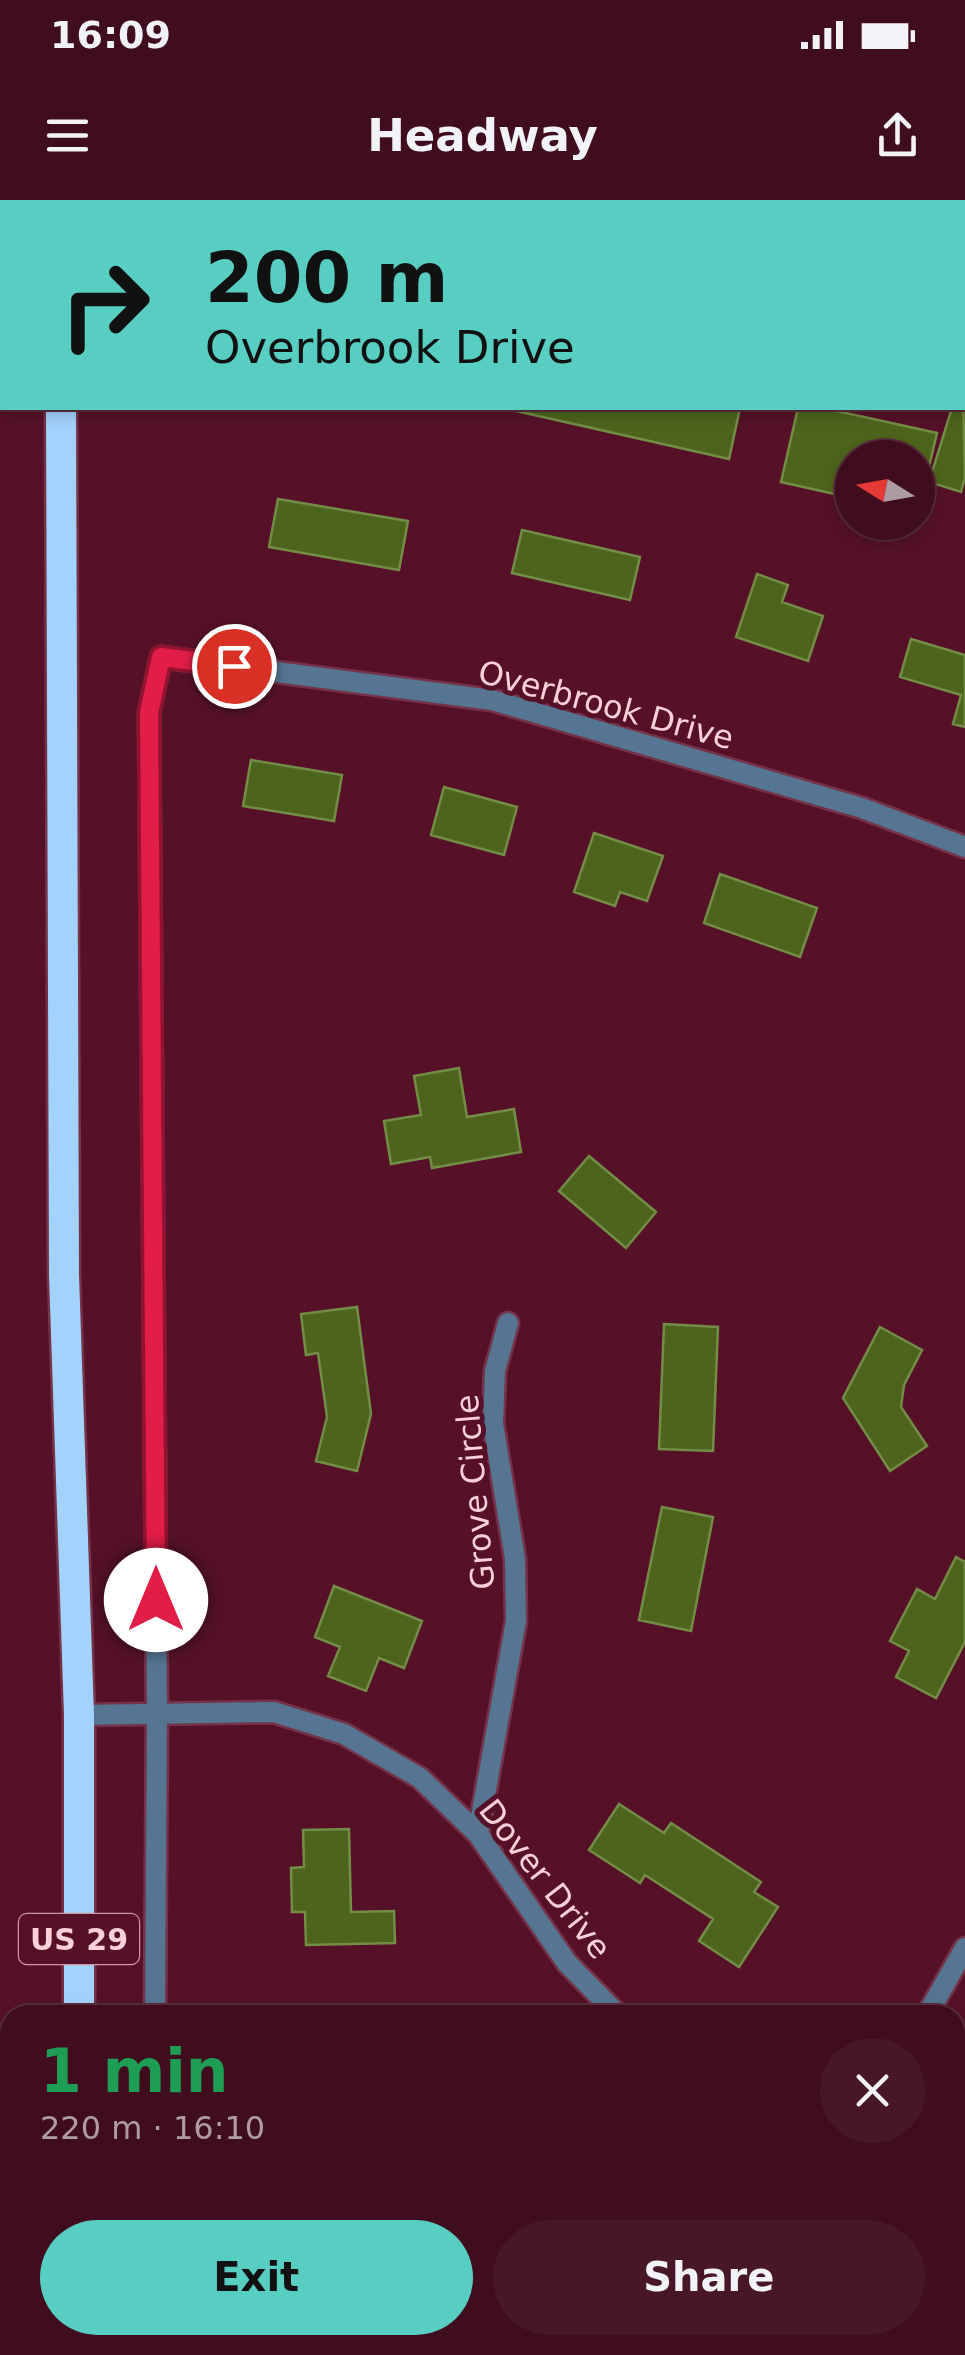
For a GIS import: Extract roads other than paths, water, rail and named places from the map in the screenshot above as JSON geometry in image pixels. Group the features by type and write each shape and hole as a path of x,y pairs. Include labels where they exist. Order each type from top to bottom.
{"highway":[{"name":"US 29","path":"61,410 64,1275 79,1715 79,2005"}],"street":[{"name":"Overbrook Drive","path":"157,1712 149,713 161,657 492,700 862,808 965,847"},
{"name":"Grove Circle","path":"478,1834 516,1621 514,1559 492,1423 494,1371 508,1323"},
{"path":"156,2005 157,1712"},
{"name":"Dover Drive","path":"79,1715 274,1712 344,1734 420,1778 478,1834 567,1963 608,2005"},
{"path":"932,2005 965,1948"}]}
